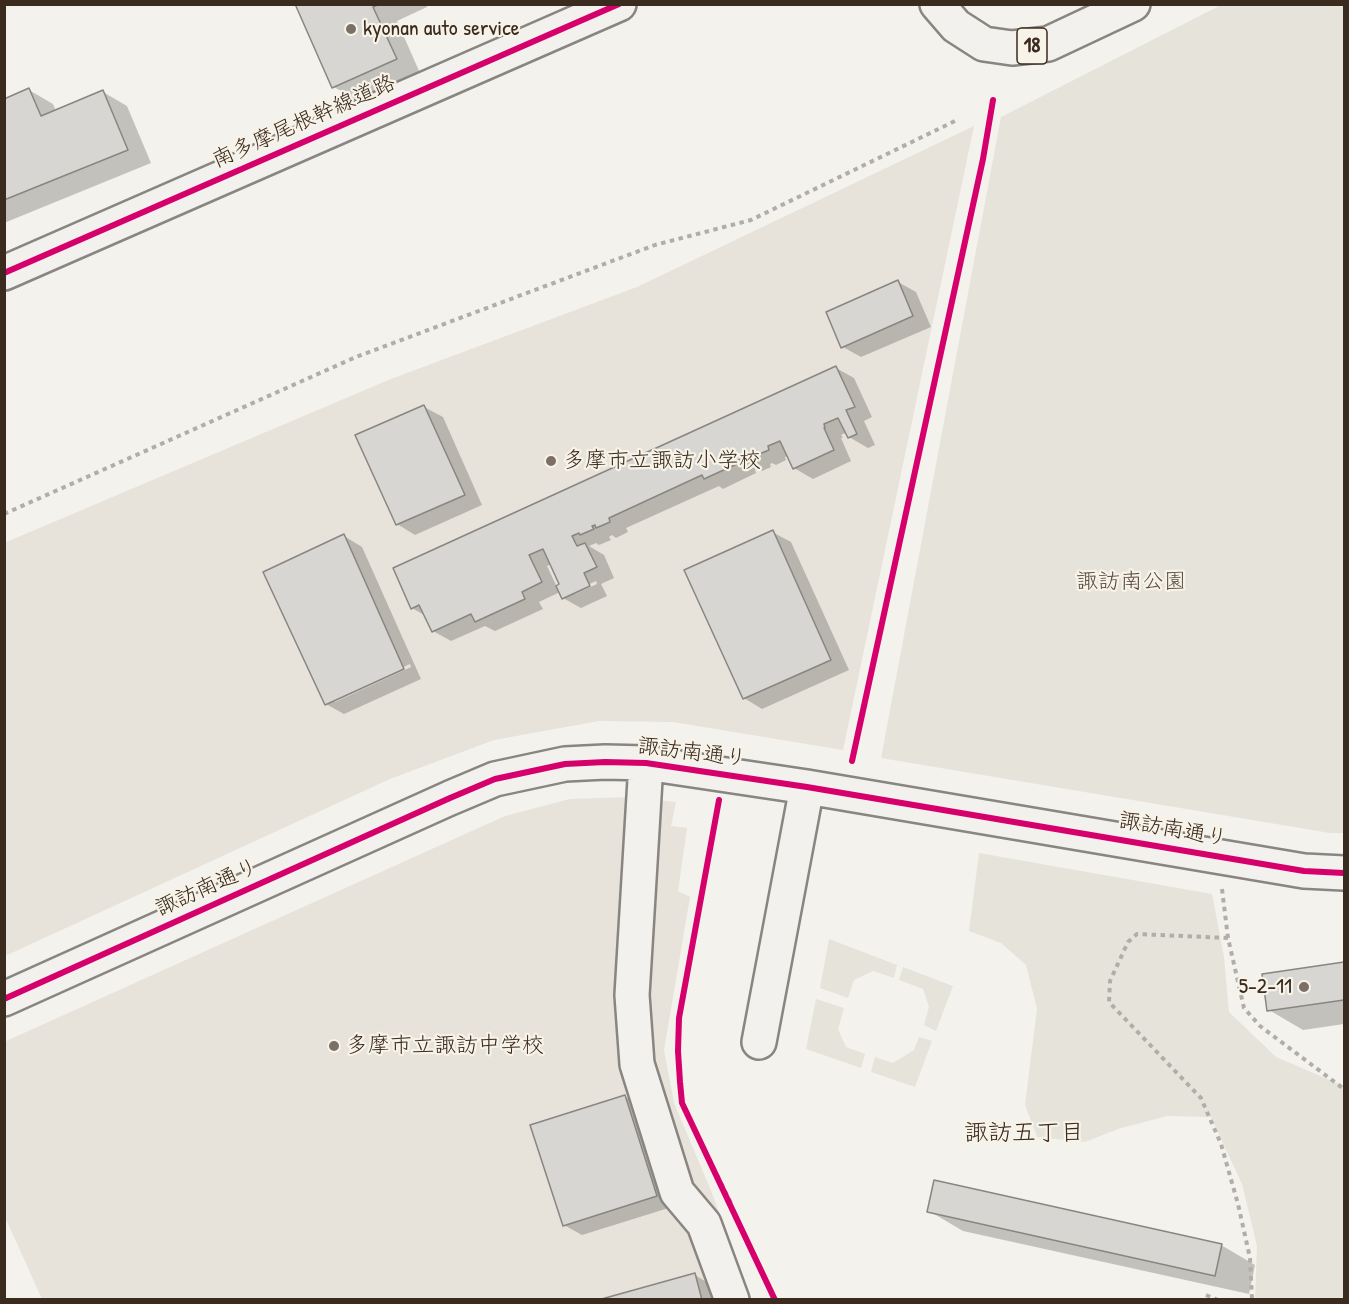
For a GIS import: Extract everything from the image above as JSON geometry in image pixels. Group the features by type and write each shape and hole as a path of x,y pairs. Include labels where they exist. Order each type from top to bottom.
{"street":[{"name":"南多摩尾根幹線道路","path":"4,273 619,4"},
{"name":"18","path":"937,4 956,26 984,44 1012,48 1048,44 1133,4"},
{"name":"諏訪南通り","path":"4,999 495,779 565,764 646,763 807,787 1304,871 1344,873"},
{"path":"646,763 632,995 637,1064 676,1192 704,1224 732,1299"},
{"path":"759,1042 807,787"}],"path":[{"path":"852,761 983,159 993,100"},
{"path":"4,514 356,357 655,245 751,220 955,121"},
{"path":"682,1103 678,1051 679,1018 719,800"},
{"path":"1221,888 1228,938 1244,1008 1260,1026 1344,1089"},
{"path":"1228,938 1137,934 1128,942 1110,981 1109,1002 1201,1098 1221,1144 1238,1204 1250,1258 1252,1299"},
{"path":"687,1113 735,1213"},
{"path":"740,1224 775,1299"},
{"path":"1206,1295 1218,1299"}],"shaded area":[{"name":"多摩市立諏訪小学校","path":"974,126 843,750 673,722 599,721 494,740 390,779 5,956 4,543 391,379 637,287"},
{"name":"多摩市立諏訪中学校","path":"629,797 676,802 671,826 687,828 678,891 690,897 664,1050 674,1103 712,1193 751,1299 42,1299 5,1217 4,1042 505,816 570,799"}],"green space":[{"name":"諏訪南公園","path":"1221,5 1344,5 1344,833 1330,833 881,758 1001,117"},
{"path":"979,853 1212,894 1224,957 1229,1012 1276,1057 1344,1086 1344,1299 1255,1299 1257,1246 1242,1184 1211,1117 1167,1116 1118,1129 1085,1142 1037,1137 1025,1105 1037,1009 1026,965 1001,943 969,931"},
{"path":"829,939 897,965 894,978 873,971 854,980 848,998 820,988"},
{"path":"903,967 953,986 936,1031 924,1025 929,1007 923,989 899,980"},
{"path":"816,999 844,1008 838,1029 846,1047 865,1054 861,1068 806,1049"},
{"path":"919,1037 932,1041 915,1087 871,1072 875,1057 893,1063 914,1050"}],"building":[{"path":"295,4 380,4 373,7 397,59 332,88"},
{"path":"29,88 41,116 103,90 128,150 4,200 4,99"},
{"path":"898,280 913,316 841,348 826,312"},
{"path":"836,366 855,407 846,410 857,434 848,438 838,418 824,424 834,450 793,469 780,441 768,446 769,450 757,455 755,452 752,453 753,456 742,462 741,459 738,460 739,463 704,479 702,475 609,518 610,522 596,528 595,525 592,526 594,529 572,536 577,546 585,543 597,567 584,573 590,586 562,599 556,586 559,584 543,549 529,555 542,582 522,592 525,599 475,622 471,614 432,632 419,605 411,609 393,568"},
{"path":"424,405 465,495 396,525 355,435"},
{"path":"773,530 831,660 743,699 684,570"},
{"path":"344,534 404,669 325,705 263,572"},
{"name":"5-2-11","path":"1344,962 1344,1000 1267,1011 1262,974"},
{"path":"625,1095 657,1196 563,1226 530,1125"},
{"path":"934,1180 1222,1244 1215,1276 927,1212"},
{"path":"695,1273 702,1300 598,1300"}],"cycle path":[{"path":"4,273 619,4"},
{"path":"852,761 983,159 993,100"},
{"path":"4,999 495,779 565,764 646,763 807,787 1304,871 1344,873"},
{"path":"719,800 679,1018 678,1051 682,1103 775,1300"}],"place":[{"name":"kyonan auto service","path":"351,29"},
{"name":"多摩市立諏訪小学校","path":"551,461"},
{"name":"5-2-11","path":"1304,987"},
{"name":"多摩市立諏訪中学校","path":"334,1046"}],"district":[{"name":"諏訪五丁目","path":"1024,1134"}]}
